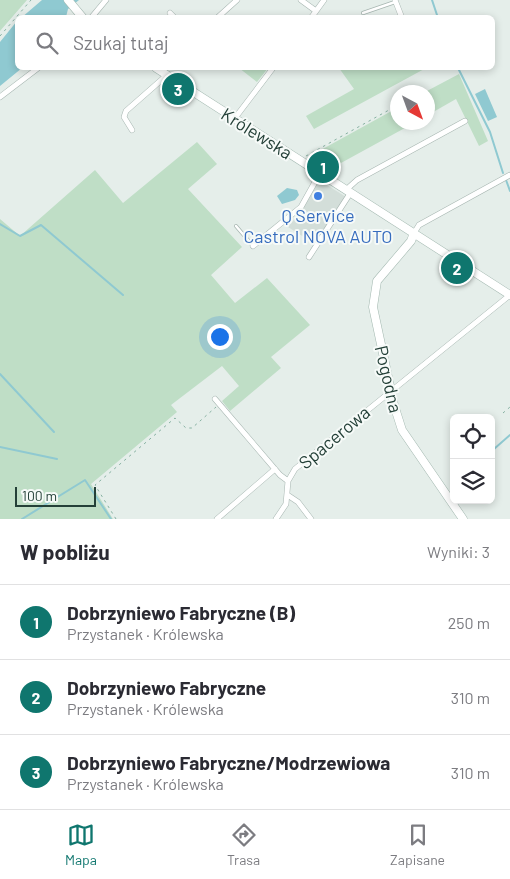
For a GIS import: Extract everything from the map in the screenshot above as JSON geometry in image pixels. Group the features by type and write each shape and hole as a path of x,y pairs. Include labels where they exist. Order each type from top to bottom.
{"street":[{"path":"68,0 80,15"},
{"path":"94,15 106,0"},
{"path":"221,15 237,0"},
{"path":"301,0 316,11"},
{"path":"313,15 324,0"},
{"path":"396,1 401,15"},
{"path":"0,97 35,70"},
{"path":"132,130 124,117 126,111 162,70"},
{"name":"Królewska","path":"162,70 510,295"},
{"path":"235,118 271,70"},
{"path":"309,257 357,180 465,121"},
{"path":"253,246 301,208 320,173"},
{"path":"414,233 419,225 510,175"},
{"name":"Pogodna","path":"414,233 410,241 377,281 373,298 397,418 407,440 463,519"},
{"name":"Spacerowa","path":"289,496 288,481 295,469 510,295"},
{"path":"215,399 275,469 288,481"},
{"path":"217,519 275,469"},
{"path":"276,519 289,496 298,502 311,519"}],"lane":[{"path":"363,13 396,1"},
{"path":"236,226 253,246"}],"path":[{"path":"18,15 31,0"},
{"path":"0,36 15,19"},
{"path":"301,160 390,110"},
{"path":"116,519 95,485 175,418 186,428 192,428 220,404"},
{"path":"503,413 510,407"}],"shaded area":[{"path":"319,180 346,197 315,244 288,227 300,212"}],"green space":[{"path":"0,0 27,0 0,31"},
{"path":"242,70 266,70 257,82"},
{"path":"340,70 422,70 395,85 390,85 390,88 314,129 306,116 354,89"},
{"path":"459,74 488,141 479,146 456,99 435,111 435,87"},
{"path":"390,112 390,130 401,130 330,169 310,156"},
{"path":"197,142 217,164 188,189 242,247 211,275 235,303 267,278 310,325 271,357 281,368 230,411 222,401 239,386 222,366 171,405 177,412 91,484 113,519 0,519 0,219 20,236 95,170 123,203"}],"water":[{"path":"42,0 79,0 68,9 66,15 24,15"},
{"path":"15,23 15,70 20,70 0,86 0,42"},
{"path":"485,89 497,117 488,121 475,94"},
{"path":"287,188 297,190 299,195 295,200 282,204 277,196"}],"waterway":[{"path":"432,0 437,15"},
{"path":"459,70 490,132 503,173"},
{"path":"506,180 510,191"},
{"path":"0,224 20,236 41,225 123,295"},
{"path":"0,374 54,432"},
{"path":"495,448 510,435"},
{"path":"0,447 57,459"},
{"path":"22,519 85,480 111,519"}],"place":[{"name":"Dobrzyniewo Fabryczne/Modrzewiowa","path":"178,89"},
{"name":"Dobrzyniewo Fabryczne (B)","path":"323,167"},
{"name":"Q Service Castrol NOVA AUTO","path":"318,196"},
{"name":"Dobrzyniewo Fabryczne","path":"457,268"}]}
